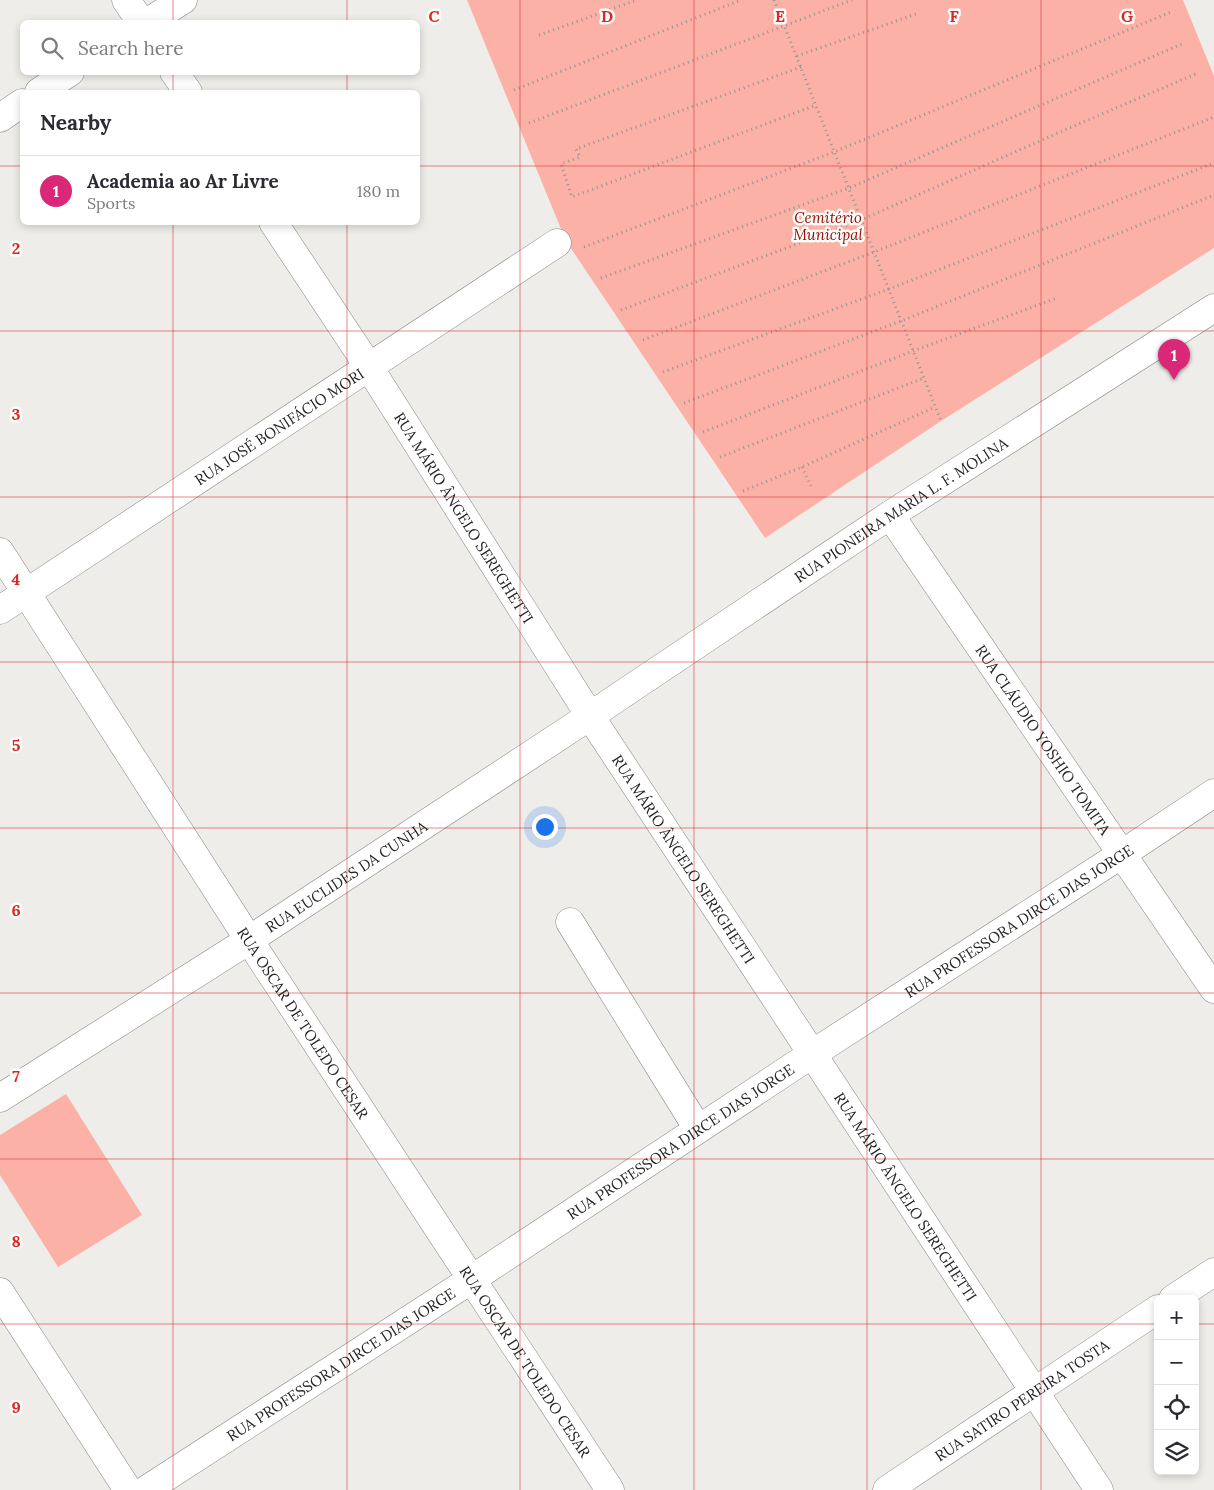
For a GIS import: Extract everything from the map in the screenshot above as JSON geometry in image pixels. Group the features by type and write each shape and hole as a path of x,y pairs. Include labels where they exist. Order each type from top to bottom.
{"street":[{"path":"126,0 140,20"},
{"path":"151,20 183,0"},
{"path":"42,90 65,75"},
{"path":"176,75 187,90"},
{"path":"0,118 20,104"},
{"name":"RUA MÁRIO ÂNGELO SEREGHETTI","path":"276,225 369,367 590,716 1099,1490"},
{"name":"RUA JOSÉ BONIFÁCIO MORI","path":"0,610 208,471 369,367 568,246"},
{"name":"RUA PIONEIRA MARIA L. F. MOLINA","path":"590,716 890,515 1214,308"},
{"name":"RUA CLÁUDIO YOSHIO TOMITA","path":"890,515 1214,989"},
{"name":"RUA OSCAR DE TOLEDO CESAR","path":"0,552 249,940 610,1490"},
{"name":"RUA EUCLIDES DA CUNHA","path":"0,1098 249,940 590,716"},
{"name":"RUA PROFESSORA DIRCE DIAS JORGE","path":"146,1490 1214,793"},
{"path":"570,922 698,1129"},
{"path":"1179,1295 1214,1272"},
{"path":"0,1292 128,1490"},
{"name":"RUA SATIRO PEREIRA TOSTA","path":"887,1490 1154,1312"}],"path":[{"path":"539,35 637,0"},
{"path":"514,90 741,0"},
{"path":"774,0 941,421"},
{"path":"528,124 852,0"},
{"path":"797,56 919,12"},
{"path":"568,246 834,152 1171,12"},
{"path":"600,278 849,188 1182,44"},
{"path":"801,66 576,149 580,157 561,164 572,197 816,105"},
{"path":"621,310 861,220 1198,73"},
{"path":"643,340 874,252 1214,117"},
{"path":"663,372 888,289 1214,164"},
{"path":"684,403 901,320 1214,195"},
{"path":"703,432 1057,298"},
{"path":"720,457 924,378"},
{"path":"743,491 935,407"},
{"path":"802,466 812,488"}],"green space":[{"name":"Cemitério Municipal","path":"467,0 1183,0 1214,76 1214,248 941,421 765,538 566,241"},
{"path":"66,1094 142,1215 58,1267 0,1175 0,1135"}],"place":[{"name":"Academia ao Ar Livre","path":"1174,380"}]}
